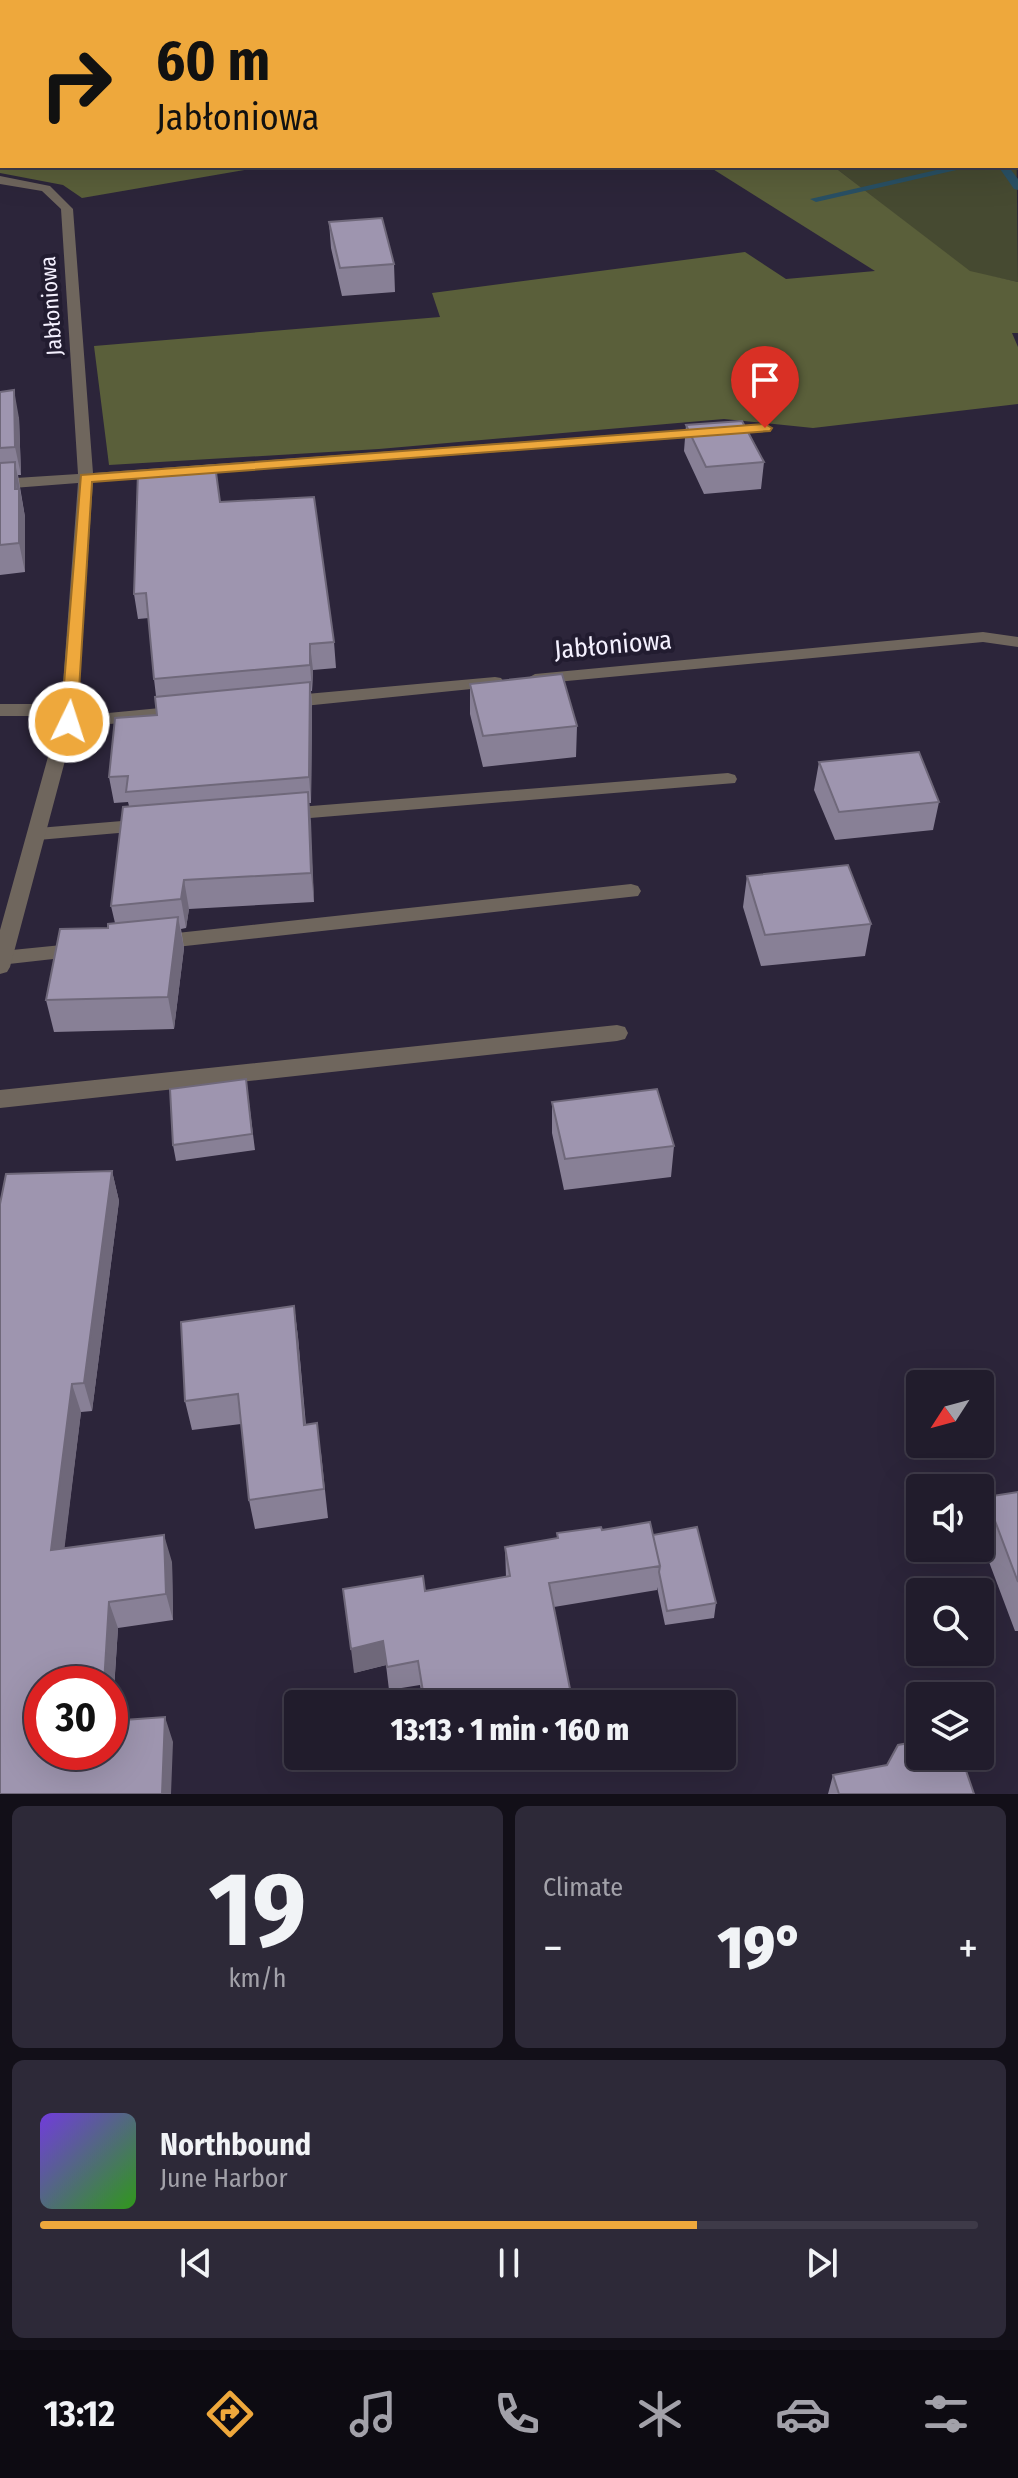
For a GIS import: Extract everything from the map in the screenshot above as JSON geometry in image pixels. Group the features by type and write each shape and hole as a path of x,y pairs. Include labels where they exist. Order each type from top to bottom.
{"street":[{"name":"Jabłoniowa","path":"0,180 36,185 56,192 67,209 86,478 70,716 1,963"},
{"path":"0,484 765,428"},
{"name":"Jabłoniowa","path":"258,705 983,637 1018,642"},
{"path":"0,710 70,716 195,710"},
{"path":"273,815 728,779"},
{"path":"38,834 163,824"},
{"path":"144,943 631,891"},
{"path":"1,963 97,948"},
{"path":"0,1099 617,1033"}],"green space":[{"path":"0,168 255,168 82,198 63,185 0,173"},
{"path":"711,168 836,168 970,271 1018,282 1018,333 1012,333 1018,347 1018,404 813,428 724,419 379,449 109,465 94,346 440,317 432,293 745,252 786,279 875,271"},
{"path":"836,168 1017,168 1018,282 970,272"}],"building":[{"path":"382,218 394,264 340,268 329,222"},
{"path":"14,390 15,447 0,448 0,392"},
{"path":"742,421 764,462 706,467 686,425"},
{"path":"15,462 15,489 19,489 19,543 0,545 0,463"},
{"path":"215,465 220,502 314,497 334,642 310,644 310,665 154,679 146,593 134,594 138,472"},
{"path":"562,674 577,726 483,736 470,684"},
{"path":"310,682 309,777 126,792 128,776 109,777 115,718 157,715 155,697"},
{"path":"919,752 939,802 839,812 819,762"},
{"path":"308,792 311,873 184,880 181,899 111,906 123,807"},
{"path":"848,865 871,924 765,935 747,876"},
{"path":"178,917 168,997 46,1000 60,929 108,928 108,924"},
{"path":"246,1079 252,1134 173,1145 170,1089"},
{"path":"657,1089 674,1146 565,1159 552,1102"},
{"path":"112,1171 84,1383 72,1384 51,1550 164,1535 166,1594 109,1602 105,1666 24,1666 24,1770 128,1770 128,1720 165,1717 162,1794 0,1794 0,1204 6,1174"},
{"path":"294,1306 304,1425 317,1423 324,1489 249,1500 238,1394 185,1401 181,1322"},
{"path":"1018,1492 1018,1582 994,1518 994,1496"},
{"path":"650,1522 660,1566 549,1583 570,1690 423,1690 418,1661 387,1667 383,1641 351,1649 343,1589 423,1576 425,1591 510,1576 505,1547 558,1538 557,1533 601,1527 602,1530"},
{"path":"697,1527 716,1603 667,1611 653,1535"},
{"path":"906,1744 906,1770 966,1770 974,1794 839,1794 833,1775 887,1765 898,1745"}],"waterway":[{"path":"816,199 960,168"},
{"path":"1004,168 1018,187"}],"route":[{"path":"69,722 86,478 765,428"}]}
